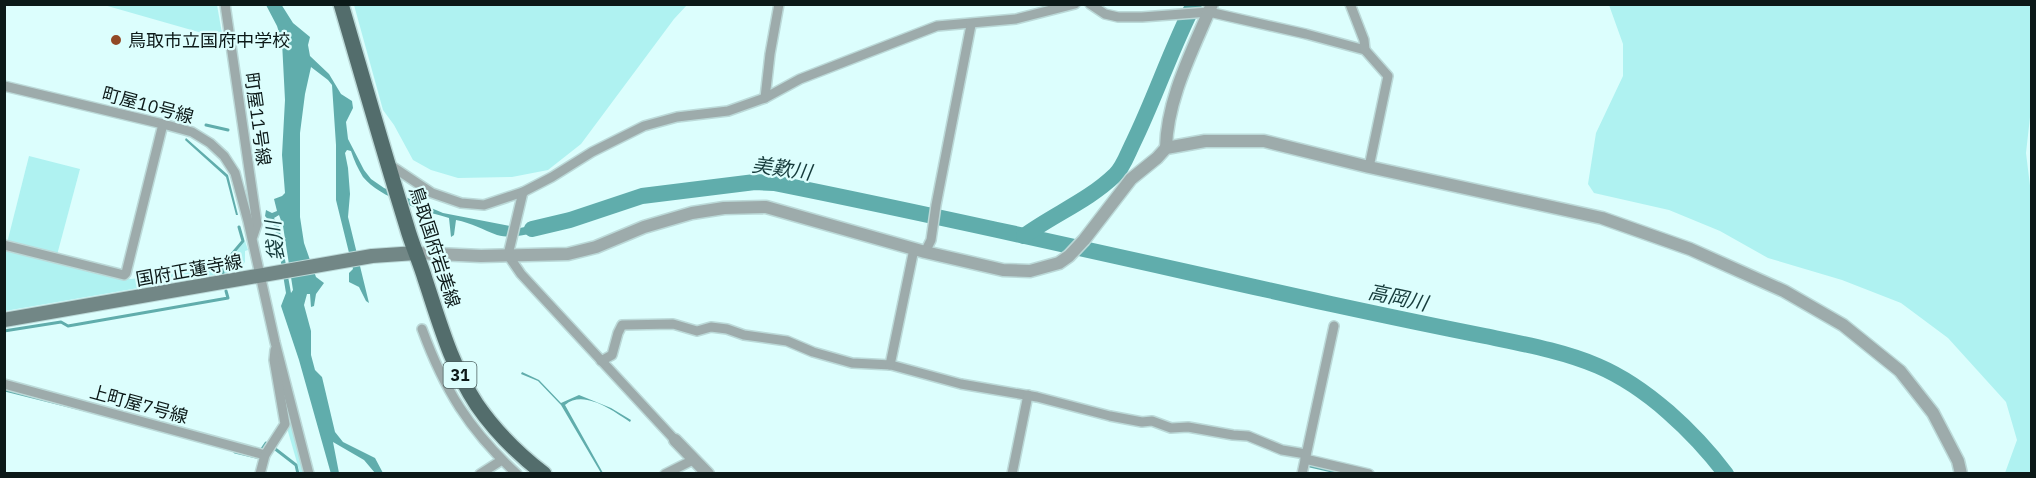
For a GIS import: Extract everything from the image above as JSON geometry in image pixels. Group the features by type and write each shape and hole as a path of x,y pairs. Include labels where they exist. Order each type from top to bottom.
{"main road":[{"name":"鳥取国府岩美線","path":"341,4 393,182 434,313 452,361 495,428 543,474"},
{"name":"国府正蓮寺線","path":"4,320 365,258 416,253"}],"street":[{"name":"町屋11号線","path":"225,4 257,224 253,239"},
{"path":"765,98 779,4"},
{"path":"389,167 393,167 432,194 461,203 484,205 523,192 592,152 644,126 677,117 728,111 765,98 800,79 938,26 971,25 1016,19 1076,4"},
{"path":"1090,4 1105,14 1118,17 1142,17 1210,8 1365,50 1388,76 1369,167"},
{"path":"1350,4 1364,40 1365,50"},
{"path":"416,253 568,254 596,248 644,227 692,213 724,208 766,207 920,250 1003,270 1030,271 1059,263 1084,240 1131,179 1166,148 1170,112 1210,8"},
{"path":"890,365 920,250 932,240 936,205 971,25"},
{"name":"町屋10号線","path":"4,86 192,132 210,143 224,156 235,173 253,239 276,342"},
{"path":"4,245 124,275 164,124"},
{"path":"1166,148 1205,141 1264,141 1369,167 1602,218 1690,249 1784,291 1843,325 1900,371 1933,413 1958,461 1961,474"},
{"path":"523,192 508,255 521,274 601,362 708,474"},
{"path":"601,362 612,355 622,325 674,324 692,330 718,327 744,335 787,340 813,352 852,363 890,365 961,384 1028,395 1110,416 1142,422 1152,421 1171,428 1188,426 1248,436 1282,450 1369,474"},
{"path":"1302,474 1334,326"},
{"path":"422,329 436,368 463,415 517,474"},
{"path":"260,474 265,455 285,424 274,360 276,342"},
{"path":"276,342 309,474"},
{"name":"上町屋7号線","path":"4,384 265,455"},
{"path":"1012,474 1028,395"},
{"path":"480,474 502,460"},
{"path":"665,474 693,460"}],"shaded area":[{"path":"281,4 293,23 310,37 308,45 310,56 329,74 341,94 352,101 353,108 346,122 348,139 371,179 384,188 443,213 520,228 552,221 554,226 511,237 497,235 456,220 454,235 451,237 449,218 403,203 371,185 363,177 351,151 347,150 345,153 350,194 348,217 369,303 359,287 349,282 349,273 353,269 336,200 336,145 332,85 311,67 300,133 300,217 304,243 316,277 324,283 316,294 314,306 311,307 310,294 307,294 304,305 311,331 311,355 315,370 322,377 335,432 343,442 375,458 383,473 375,473 364,460 333,442 339,473 331,474 299,360 281,306 286,293 277,238 274,226 265,216 266,210 272,213 277,211 274,199 285,193 282,155 285,100 282,42 266,5","holes":["279,215 283,226 293,290 291,293 279,226 274,218"]},
{"path":"354,4 687,5 674,19 581,144 548,170 512,177 458,178 431,170 413,160 383,110"},
{"path":"104,5 217,5 223,39"},
{"path":"1609,5 2031,5 2032,99 2026,153 2032,202 2031,473 2005,473 2017,440 2006,402 1948,338 1901,303 1842,280 1768,258 1720,231 1669,210 1594,193 1588,184 1596,133 1623,76 1623,44"},
{"path":"186,138 228,175 238,215 236,215 226,177 185,140"},
{"path":"29,156 80,169 57,255 7,243"},
{"path":"245,241 248,250 245,251 245,262 237,271 5,311 4,247 131,279 223,268"},
{"path":"279,360 304,464 304,473 300,473 287,428"},
{"path":"522,372 539,380 561,403 579,395 611,408 631,420 630,422 589,400 581,399 565,405 603,473 561,405 538,381 521,374"}],"waterway":[{"name":"美歎川","path":"1024,236 1094,192 1115,175 1125,160 1141,126 1194,4"},
{"path":"181,119 190,121"},
{"path":"206,125 228,130"},
{"name":"高岡川","path":"532,229 570,220 642,196 755,182 774,183 844,197 1571,356 1616,375 1652,398 1699,442 1726,474"},
{"path":"223,273 221,267 243,241 239,227"},
{"path":"4,331 61,322 68,326 228,298 226,291"},
{"path":"5,390 85,410"},
{"path":"262,449 266,443"},
{"path":"274,448 296,465 298,474"},
{"path":"235,452 260,458"},
{"path":"1310,466 1345,474"}],"place":[{"name":"鳥取市立国府中学校","path":"116,40"}],"water label":[{"name":"袋川","path":"274,241"}]}
